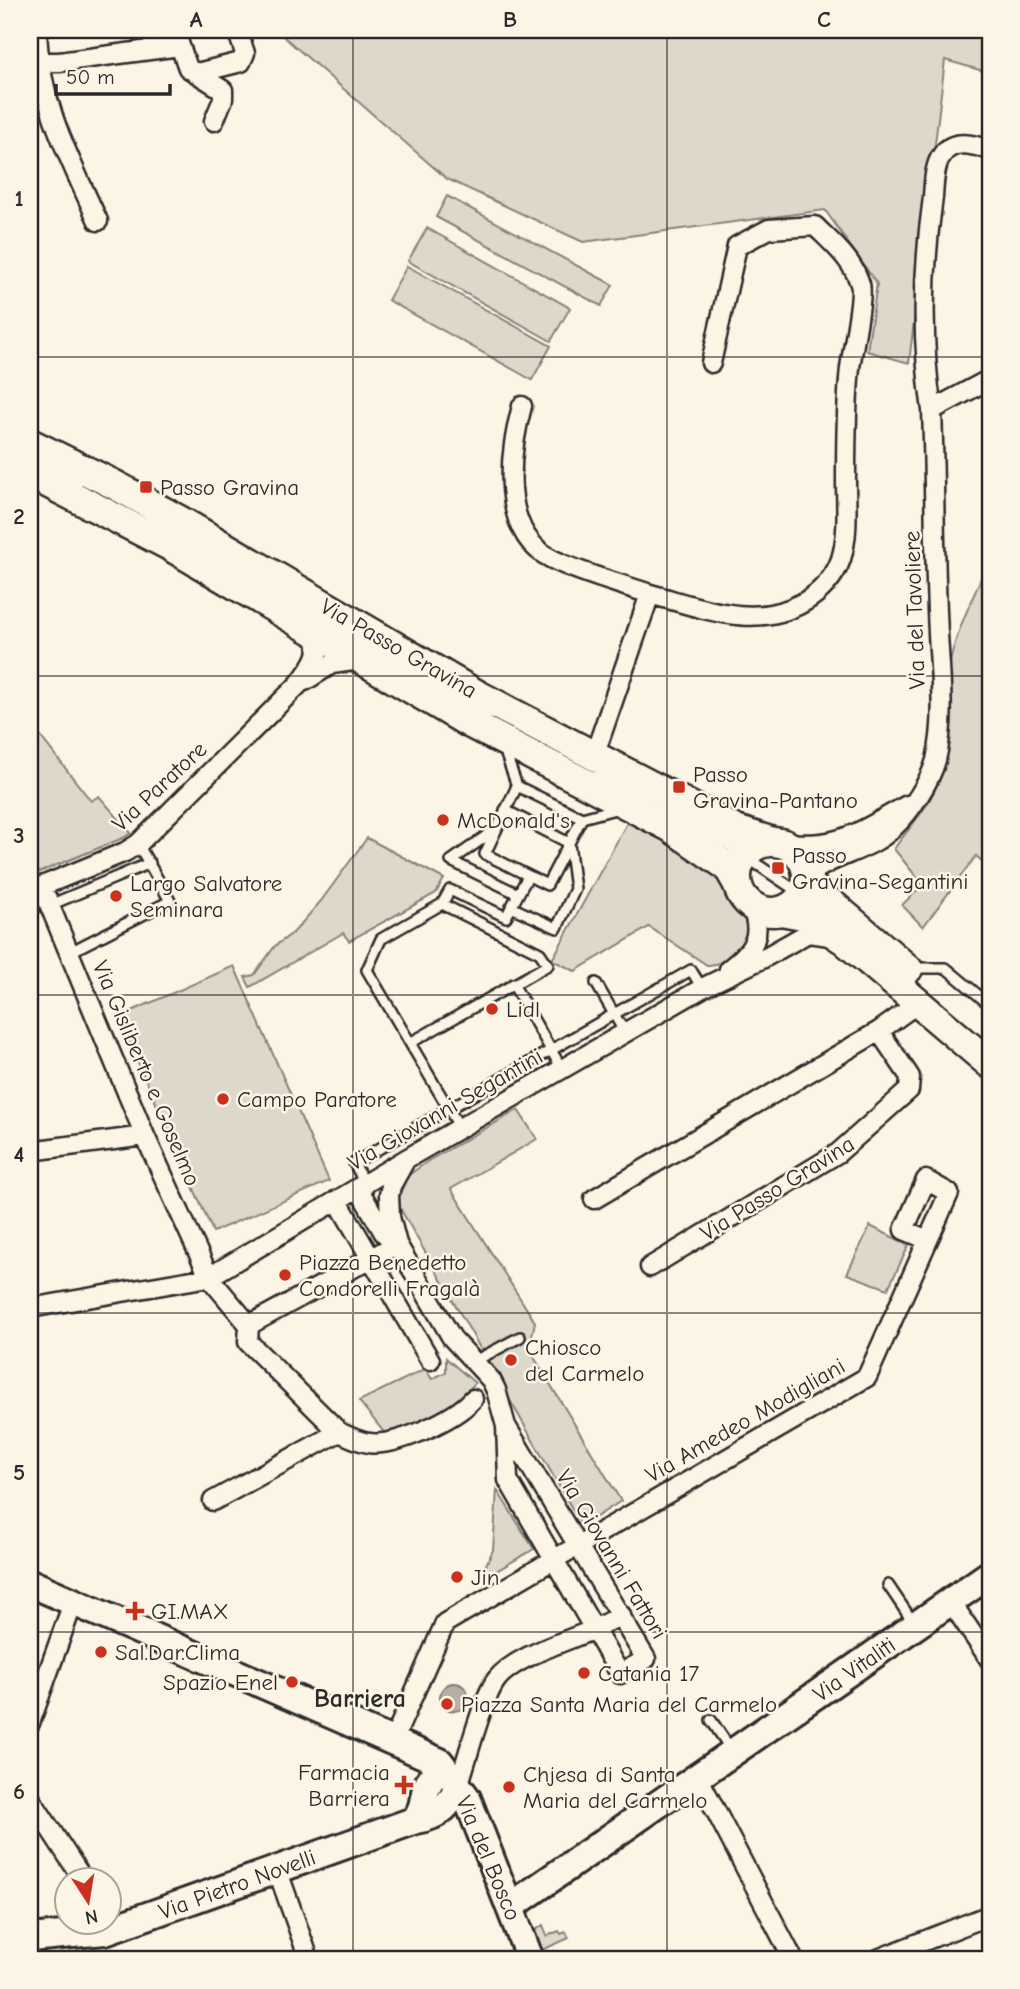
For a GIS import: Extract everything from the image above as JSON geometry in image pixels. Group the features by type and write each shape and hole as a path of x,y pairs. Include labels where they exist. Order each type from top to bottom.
{"main road":[{"name":"Via Passo Gravina","path":"31,459 168,545 318,627 362,661 501,732 628,807 670,827 727,867 740,868 742,897 750,905"},
{"name":"Via Passo Gravina","path":"31,459 113,484 181,521 594,764 736,830 776,842"},
{"path":"740,868 760,844 776,842 788,846 800,857 799,898 816,921 839,930 918,1003 990,1064"},
{"path":"750,905 765,912 799,898 813,887 990,1039"},
{"name":"Via Vitaliti","path":"510,1907 990,1574"},
{"name":"Via del Bosco","path":"30,1583 440,1762 463,1794 530,1959"},
{"name":"Via del Bosco","path":"428,1816 422,1807 426,1788 440,1762"},
{"path":"428,1816 463,1794"},
{"name":"Via Pietro Novelli","path":"122,1921 428,1816"},
{"name":"Via Pietro Novelli","path":"30,1938 52,1935"}],"street":[{"path":"197,74 241,62 245,53 237,30"},
{"path":"35,32 38,62 51,117 98,221"},
{"path":"38,62 59,62 178,38 188,68 223,90 223,99 214,121"},
{"name":"Via del Tavoliere","path":"913,802 932,773 941,733 942,675 938,635 932,410 925,336 925,247 936,172 942,155 955,145 974,145 990,150"},
{"path":"522,407 512,488 516,515 526,536 551,559 650,594 727,614 767,616 787,611 821,590 834,574 841,560 847,534 850,369 862,286 849,260 815,226 769,229 737,246 711,363"},
{"path":"932,410 990,379"},
{"path":"594,764 650,594"},
{"name":"Via Paratore","path":"36,889 138,844 299,684 319,653 318,627"},
{"name":"Via Paratore","path":"299,684 332,664 362,661"},
{"path":"776,842 819,844 844,838 913,802"},
{"path":"762,959 781,938 799,898 826,861 862,848 881,837 894,828 913,802"},
{"name":"Via Gisliberto e Goselmo","path":"36,889 50,905 145,1136 209,1277"},
{"name":"Via Giovanni Segantini","path":"704,987 744,957 754,944 757,928 750,905"},
{"name":"Via Giovanni Segantini","path":"30,1308 209,1277 406,1159 704,987 808,933 839,930"},
{"path":"594,1199 879,1031 918,1003"},
{"name":"Via Passo Gravina","path":"650,1267 838,1153 909,1090 910,1077 879,1031"},
{"path":"30,1151 145,1136"},
{"name":"Via Giovanni Fattori","path":"406,1159 389,1195 390,1217 397,1244 452,1338 491,1380 506,1426 508,1480 621,1674 646,1659 506,1426"},
{"path":"249,1325 397,1244 384,1233 362,1186"},
{"path":"337,1200 430,1360"},
{"name":"Via Amedeo Modigliani","path":"554,1559 867,1377 928,1240"},
{"path":"209,1277 249,1325 248,1342 339,1432 370,1443 390,1441 454,1416 473,1399"},
{"path":"213,1501 339,1432"},
{"path":"393,1741 445,1623 554,1559"},
{"path":"951,1602 990,1660"},
{"path":"30,1723 73,1603"},
{"path":"463,1794 482,1712 497,1678 558,1643 595,1629 621,1615"},
{"path":"698,1777 793,1959"},
{"path":"30,1798 75,1867"},
{"path":"276,1869 309,1959"},
{"path":"878,1959 990,1916"}],"lane":[{"path":"31,459 81,485"},
{"path":"318,627 501,732 517,786 485,854 547,885 582,818"},
{"path":"594,764 698,826 740,868 799,898"},
{"path":"517,786 582,818 628,807"},
{"path":"506,810 569,843"},
{"path":"497,828 451,861 518,894"},
{"path":"511,906 556,928 575,889 569,843"},
{"path":"70,952 170,901 138,844"},
{"path":"50,905 150,863"},
{"path":"460,1128 368,971 381,939 442,904 450,890 506,917 528,876"},
{"path":"410,1042 548,965 540,953 442,904"},
{"path":"839,930 990,1052"},
{"path":"907,968 946,968 990,1005"},
{"path":"362,1186 354,1164 691,970 704,987"},
{"path":"596,983 625,1033"},
{"path":"513,984 562,1069"},
{"path":"473,1362 520,1337"},
{"path":"888,1585 916,1626"},
{"path":"711,1720 733,1753"}],"shaded area":[{"path":"276,30 990,30 990,73 945,60 909,363 867,351 877,284 825,210 583,242 447,179"},
{"path":"447,196 613,285 601,306 436,217"},
{"path":"427,228 570,308 551,341 408,261"},
{"path":"407,266 551,346 532,380 388,300"},
{"path":"990,558 990,868 976,856 923,927 902,905 923,885 894,849 929,801 941,771 951,656"},
{"path":"30,723 91,801 99,796 131,833 30,876"},
{"path":"628,821 714,868 747,925 745,940 735,953 721,962 707,965 649,927 575,971 552,960"},
{"path":"367,838 444,879 436,893 349,941 343,933 250,987 245,977 254,975 275,946 294,932 321,901"},
{"name":"Campo Paratore","path":"234,966 329,1181 213,1232 118,1017"},
{"path":"518,1110 537,1139 451,1189 535,1322 529,1349 621,1501 582,1526 397,1203 406,1177 428,1161"},
{"path":"870,1226 909,1245 888,1289 847,1274"},
{"path":"446,1358 475,1383 468,1391 470,1396 454,1410 387,1436 359,1401 425,1369 432,1379 446,1372"},
{"path":"497,1490 534,1549 484,1578 484,1569 493,1550"},
{"path":"454,1683 464,1687 468,1697 464,1707 454,1711 444,1707 440,1697 444,1687"},
{"path":"543,1925 547,1936 559,1931 561,1934 566,1932 569,1938 540,1951 533,1932"}],"place":[{"name":"Passo Gravina","path":"146,487"},
{"name":"Passo Gravina-Pantano","path":"679,787"},
{"name":"McDonald's","path":"443,820"},
{"name":"Passo Gravina-Segantini","path":"778,868"},
{"name":"Largo Salvatore Seminara","path":"116,896"},
{"name":"Lidl","path":"492,1009"},
{"name":"Campo Paratore","path":"223,1099"},
{"name":"Piazza Benedetto Condorelli Fragalà","path":"285,1275"},
{"name":"Chiosco del Carmelo","path":"511,1360"},
{"name":"Jin","path":"457,1577"},
{"name":"GI.MAX","path":"135,1611"},
{"name":"Sal.Dar.Clima","path":"101,1652"},
{"name":"Catania 17","path":"584,1673"},
{"name":"Spazio Enel","path":"292,1682"},
{"name":"Piazza Santa Maria del Carmelo","path":"447,1704"},
{"name":"Farmacia Barriera","path":"404,1785"},
{"name":"Chjesa di Santa Maria del Carmelo","path":"509,1787"}],"district":[{"name":"Barriera","path":"360,1698"}]}
